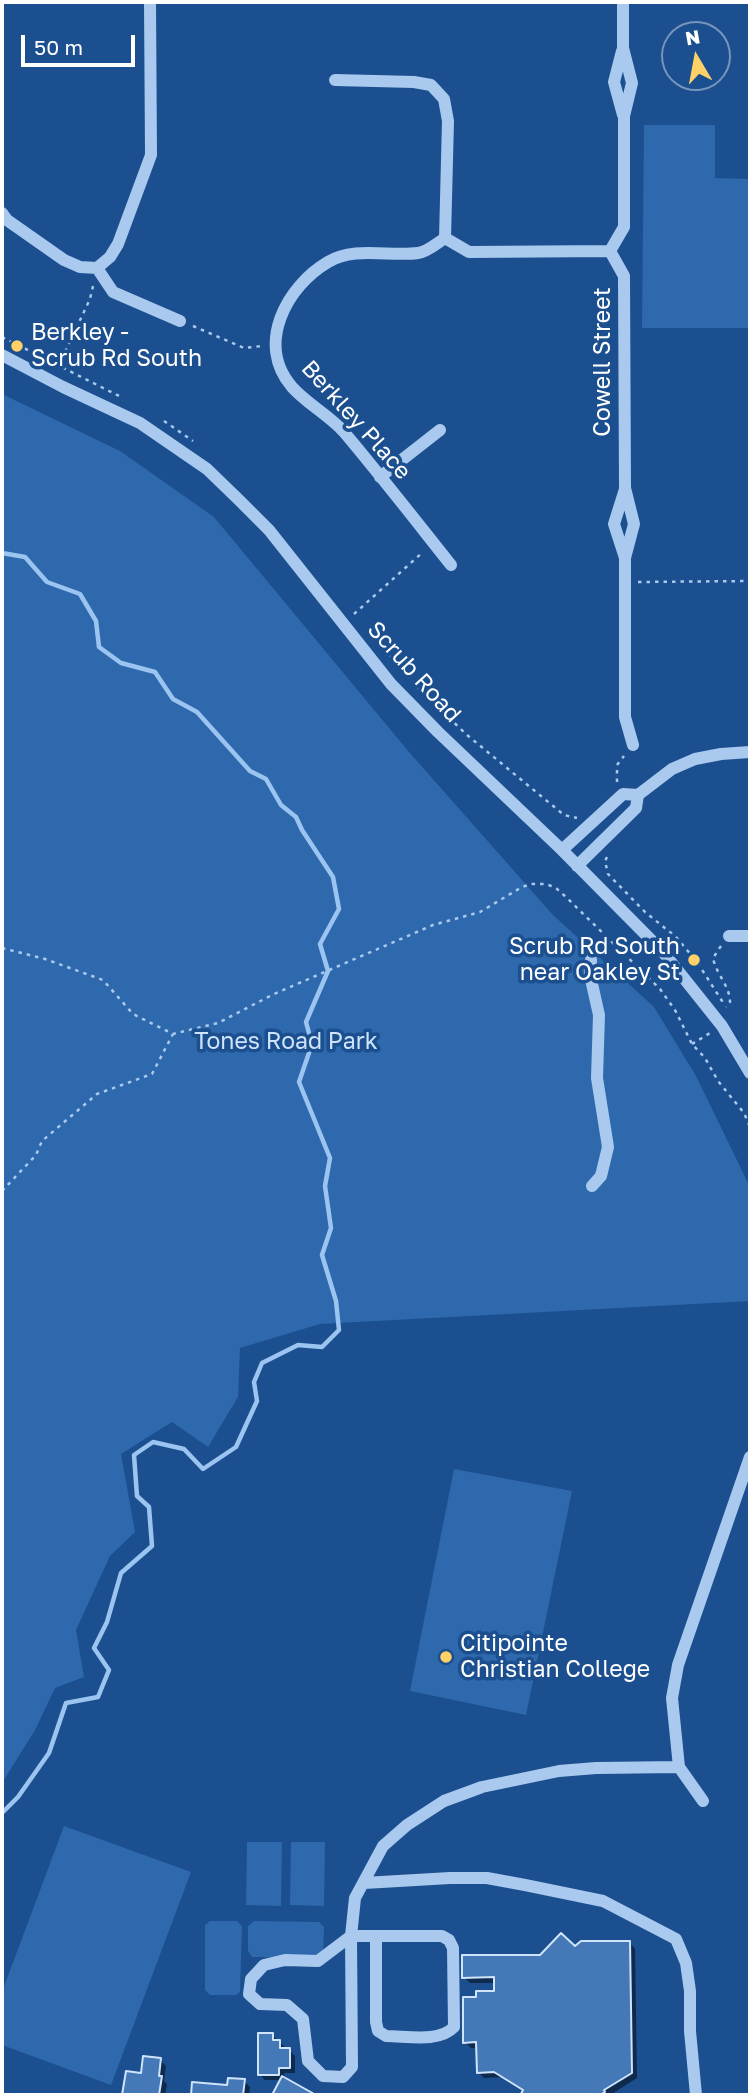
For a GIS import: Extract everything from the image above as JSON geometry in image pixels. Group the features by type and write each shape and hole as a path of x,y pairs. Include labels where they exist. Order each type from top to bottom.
{"street":[{"path":"2,214 64,260 80,267 97,268 110,257 118,244 151,155 150,2"},
{"path":"445,238 469,253 610,251 624,227 624,116 632,83 623,48 623,2"},
{"path":"335,80 414,82 431,85 444,99 448,121 445,238"},
{"path":"276,345 276,327 291,295 305,278 331,260 357,254 421,253 445,238"},
{"name":"Cowell Street","path":"610,251 624,276 625,488 634,524 625,558 625,717 633,745"},
{"path":"97,268 113,292 180,321"},
{"name":"Berkley Place","path":"276,345 280,365 291,386 342,429 451,565"},
{"name":"Scrub Road","path":"2,355 140,423 207,469 269,530 391,684 663,952 722,1026 750,1073"},
{"path":"380,477 440,430"},
{"name":"Cowell Street","path":"625,488 614,524 625,558"},
{"path":"562,850 623,794 638,795 672,769 695,759 750,752"},
{"path":"577,866 636,808 638,795"},
{"path":"729,936 750,936"},
{"path":"591,960 590,975 598,1015 597,1078 608,1147 601,1176 592,1186"},
{"path":"703,1801 679,1767 673,1698 678,1665 750,1457"},
{"path":"376,1936 378,2031 386,2036 440,2036 454,2027 453,1948 449,1940 442,1936 376,1936 351,1936 318,1961 285,1960 264,1965 251,1979 249,1994 260,2004 287,2006 303,2019 308,2061 323,2076 343,2077 352,2067 351,1936 355,1898 383,1846 407,1825 444,1801 482,1787 559,1771 679,1767"},
{"path":"364,1883 487,1878 603,1901 676,1939 686,1964 690,1991 690,2031 696,2095"}],"path":[{"path":"58,367 90,299 97,268"},
{"path":"180,321 244,348 276,345"},
{"path":"2,337 126,400"},
{"path":"162,420 200,446"},
{"path":"354,614 433,543"},
{"path":"625,583 750,581"},
{"path":"361,623 421,690 467,735 564,815 581,818 588,826"},
{"path":"623,794 617,786 617,765 633,745"},
{"path":"602,840 611,849 606,861 608,874 645,912 676,937 697,962 726,1007 730,1002 730,993 714,967 713,958 729,936"},
{"path":"2,948 45,959 103,980 133,1014 173,1034 218,1023 292,986 410,935"},
{"path":"2,1191 36,1155 42,1142 97,1094 152,1074 173,1034"}],"green space":[{"path":"644,125 715,125 715,178 750,179 750,328 642,328"},
{"name":"Tones Road Park","path":"2,394 120,451 214,517 409,752 553,915 654,1007 696,1076 750,1187 750,1301 320,1324 240,1348 238,1397 208,1447 172,1422 121,1454 135,1532 110,1556 76,1630 84,1677 55,1688 35,1730 2,1783"},
{"path":"454,1469 572,1491 526,1715 410,1691"},
{"path":"64,1826 191,1872 111,2085 2,2045 2,1992"},
{"path":"247,1842 282,1842 281,1906 246,1905"},
{"path":"291,1842 325,1842 324,1906 290,1905"},
{"path":"210,1921 237,1921 242,1926 240,1992 236,1995 210,1995 205,1990 205,1925"},
{"path":"254,1921 319,1922 324,1927 323,1954 318,1958 252,1957 248,1951 248,1926"}],"building":[{"path":"561,1933 575,1946 581,1941 630,1941 632,2073 600,2095 521,2094 523,2090 494,2072 477,2073 476,2042 463,2043 463,1997 476,1997 476,1991 494,1991 494,1977 462,1978 462,1955 540,1955"},
{"path":"258,2033 273,2033 273,2040 280,2040 280,2048 290,2048 290,2068 279,2068 279,2075 258,2075"},
{"path":"143,2056 161,2058 159,2095 122,2095 126,2071 141,2073"},
{"path":"282,2076 316,2095 272,2095"},
{"path":"228,2078 245,2079 243,2095 191,2095 192,2082 227,2085"}],"waterway":[{"path":"2,553 25,557 47,582 80,594 96,621 99,647 121,663 155,672 173,699 197,712 250,771 266,779 281,805 296,817 333,877 339,909 320,944 328,971 306,1022 312,1044 299,1082 330,1158 325,1186 331,1228 322,1255 336,1301 339,1330 322,1347 298,1345 262,1363 254,1382 257,1401 236,1447 203,1469 184,1449 153,1442 134,1455 137,1496 149,1507 152,1546 121,1573 107,1622 94,1648 109,1670 98,1697 66,1703 49,1753 18,1797 2,1813"}],"place":[{"name":"Berkley - Scrub Rd South","path":"17,346"},
{"name":"Scrub Rd South near Oakley St","path":"694,960"},
{"name":"Citipointe Christian College","path":"446,1657"}]}
